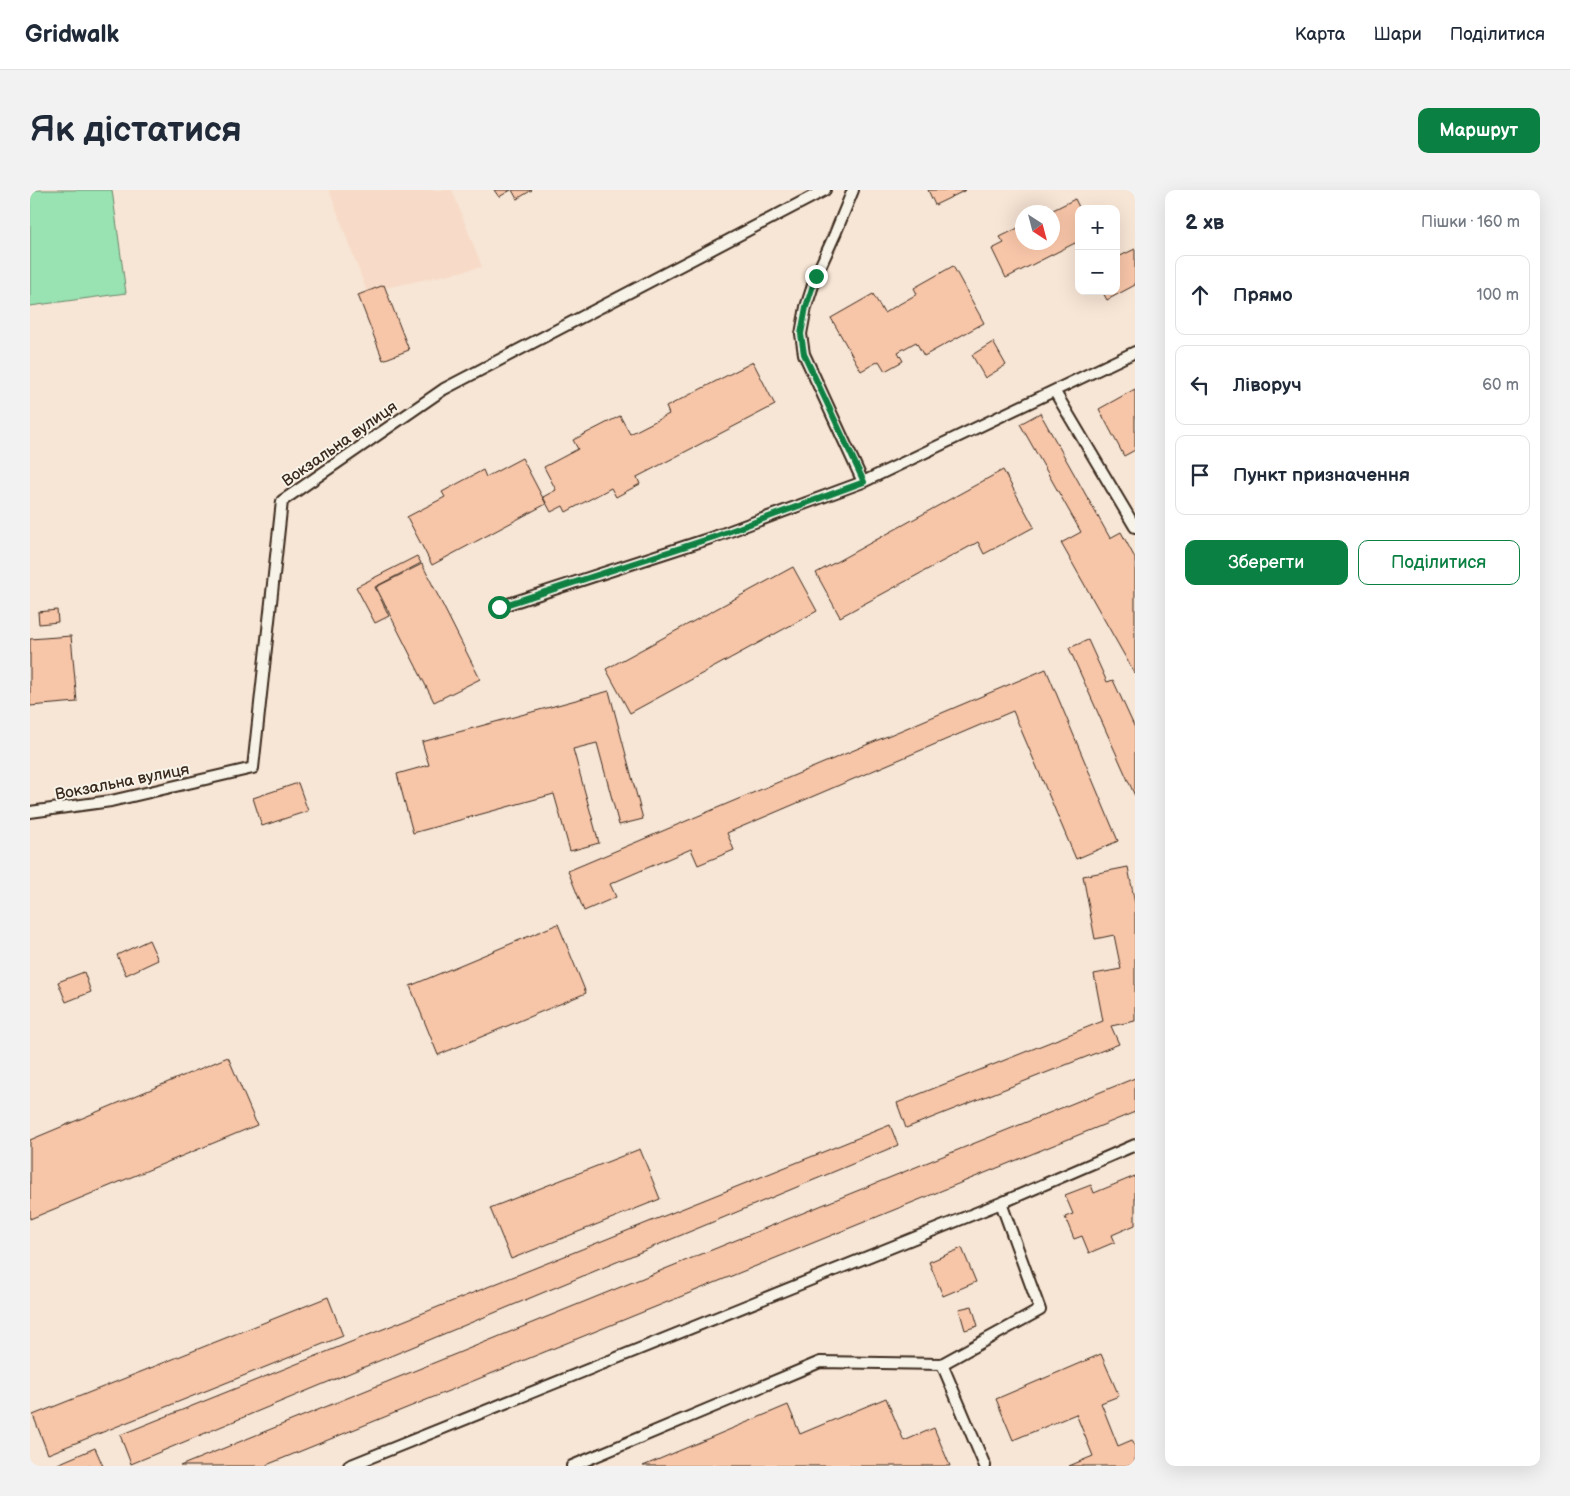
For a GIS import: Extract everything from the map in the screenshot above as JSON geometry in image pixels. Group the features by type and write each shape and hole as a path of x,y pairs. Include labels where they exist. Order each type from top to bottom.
{"lane":[{"name":"Вокзальна вулиця","path":"30,812 111,802 252,768 282,501 444,389 825,190"},
{"path":"852,190 836,234 816,276 806,307 801,334 804,354 864,482"},
{"path":"499,607 714,537 864,482 1135,352"},
{"path":"1055,392 1135,527"},
{"path":"350,1466 1001,1203 1135,1145"},
{"path":"572,1466 820,1362 942,1364 1040,1310 1001,1203"},
{"path":"942,1364 985,1466"}],"shaded area":[{"path":"329,190 452,190 482,267 367,292"}],"green space":[{"path":"30,190 112,190 126,293 30,306"}],"building":[{"path":"494,190 511,190 499,197"},
{"path":"512,190 532,190 517,199"},
{"path":"928,190 966,190 935,205"},
{"path":"1075,199 1078,205 1075,205 1075,243 1006,278 992,249 1004,243 1000,237 1015,230 1015,250 1060,250 1060,206"},
{"path":"1135,249 1135,285 1120,293 1120,256"},
{"path":"953,266 984,323 924,356 916,342 898,352 903,361 885,371 879,361 861,371 831,318 873,294 884,313 917,294 914,288"},
{"path":"384,285 409,350 383,360 358,295"},
{"path":"1104,295 1116,295 1107,300"},
{"path":"993,342 1006,365 985,378 972,355"},
{"path":"753,362 775,405 637,477 640,484 616,497 611,488 566,512 563,506 551,512 543,497 556,490 544,467 578,449 573,440 620,416 630,434 669,414 666,407"},
{"path":"1135,389 1135,450 1124,456 1099,409"},
{"path":"1040,413 1110,538 1121,532 1135,558 1135,674 1061,543 1081,532 1020,424"},
{"path":"522,458 546,504 432,565 407,517 445,497 442,492 483,470 486,477"},
{"path":"1003,470 1034,527 984,554 978,542 840,617 816,573"},
{"path":"417,556 421,563 375,587 389,616 375,623 356,587"},
{"path":"422,564 480,679 434,702 376,587"},
{"path":"793,567 817,611 630,713 606,669"},
{"path":"57,610 58,622 39,624 38,612"},
{"path":"71,636 77,702 30,706 30,639"},
{"path":"1088,640 1107,682 1113,680 1135,728 1135,796 1069,648"},
{"path":"1046,669 1118,841 1076,859 1013,711 727,833 734,850 698,865 691,849 610,884 616,897 584,911 568,871"},
{"path":"609,691 643,819 619,825 597,743 573,749 599,843 570,851 554,794 413,833 397,774 429,765 422,742"},
{"path":"298,783 308,811 262,826 253,798"},
{"path":"1128,867 1135,904 1135,1021 1111,1026 1119,1044 906,1128 897,1103 1103,1021 1094,974 1121,969 1114,935 1095,939 1083,876"},
{"path":"558,924 586,993 438,1055 410,986"},
{"path":"149,940 158,960 126,975 117,955"},
{"path":"84,972 91,992 66,1002 58,982"},
{"path":"228,1057 257,1125 30,1219 30,1140"},
{"path":"1135,1078 1135,1112 264,1466 180,1466"},
{"path":"890,1125 898,1145 131,1464 120,1435"},
{"path":"640,1149 660,1199 511,1259 490,1208"},
{"path":"1135,1176 1135,1225 1112,1235 1115,1242 1089,1253 1082,1236 1074,1239 1065,1217 1073,1214 1065,1195 1091,1185 1094,1193"},
{"path":"962,1248 976,1282 943,1296 929,1262"},
{"path":"328,1297 343,1336 48,1454 33,1415"},
{"path":"972,1306 978,1326 965,1330 959,1309"},
{"path":"1101,1354 1119,1396 1101,1403 1118,1446 1132,1440 1135,1447 1135,1466 1069,1466 1093,1456 1076,1414 1013,1440 996,1399"},
{"path":"886,1398 904,1441 934,1428 950,1466 643,1466 788,1405 800,1434"},
{"path":"95,1448 103,1466 53,1466"}],"route":[{"path":"499,607 714,537 864,482 804,354 801,334 806,307 816,276"}]}
